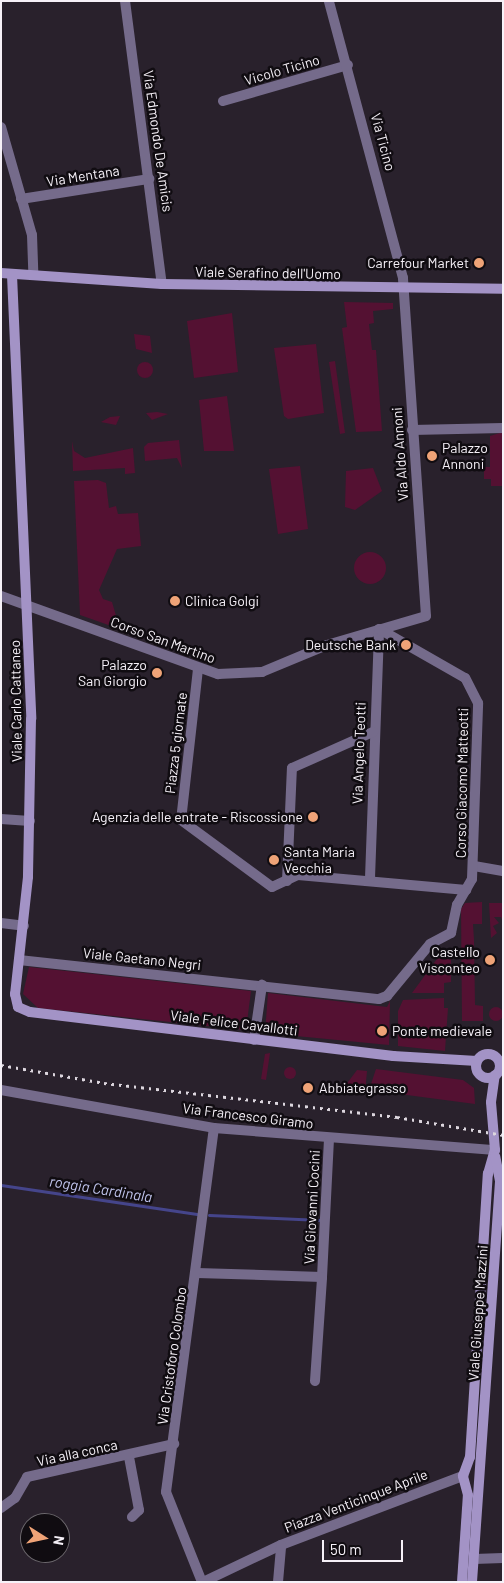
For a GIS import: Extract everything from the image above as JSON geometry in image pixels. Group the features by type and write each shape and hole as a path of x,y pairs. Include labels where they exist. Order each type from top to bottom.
{"street":[{"name":"Via Edmondo De Amicis","path":"125,1 150,179 162,284"},
{"name":"Via Ticino","path":"329,1 348,65 405,290"},
{"name":"Vicolo Ticino","path":"223,101 348,65"},
{"path":"1,127 32,234 33,273"},
{"name":"Via Mentana","path":"21,199 150,179"},
{"name":"Viale Serafino dell'Uomo","path":"1,273 12,275 33,273 162,284 405,290 503,289"},
{"name":"Viale Carlo Cattaneo","path":"12,275 22,440 24,606 31,718 30,821 24,926 19,960 18,1007"},
{"name":"Via Aldo Annoni","path":"405,290 406,343 426,616"},
{"path":"412,430 503,428"},
{"name":"Corso San Martino","path":"1,596 198,669 218,674 262,672 379,629 426,616"},
{"name":"Via Angelo Teotti","path":"370,878 373,732 379,629"},
{"name":"Corso Giacomo Matteotti","path":"379,629 450,668 475,690 478,703 474,866 463,893"},
{"name":"Piazza 5 giornate","path":"198,669 181,820 263,883 280,886 287,881"},
{"path":"287,881 292,768 373,732"},
{"path":"1,819 30,821"},
{"path":"474,866 503,871"},
{"path":"287,881 298,875 370,878 463,893"},
{"name":"Viale Gaetano Negri","path":"19,960 379,999 387,996 430,944 451,933 463,893"},
{"path":"1,923 24,926"},
{"path":"254,1040 262,985"},
{"name":"Viale Felice Cavallotti","path":"18,1007 30,1012 254,1040 448,1061 477,1060 488,1054 499,1070"},
{"name":"Viale Giuseppe Mazzini","path":"472,1582 481,1478 500,1181 495,1153 491,1102 480,1074 477,1060"},
{"name":"Viale Felice Cavallotti","path":"448,1061 480,1074"},
{"path":"480,1074 499,1070"},
{"name":"Viale Giuseppe Mazzini","path":"491,1102 499,1070"},
{"name":"Via Francesco Giramo","path":"1,1090 214,1128 329,1140 495,1153"},
{"name":"Via Cristoforo Colombo","path":"202,1582 166,1492 197,1273 214,1128"},
{"name":"Via Giovanni Cocini","path":"315,1381 329,1140"},
{"name":"Viale Giuseppe Mazzini","path":"462,1582 465,1477 488,1174 495,1153"},
{"name":"Via Giovanni Cocini","path":"197,1273 322,1277"},
{"name":"Via alla conca","path":"1,1508 15,1498 27,1477 129,1456 174,1444"},
{"path":"129,1456 139,1510 132,1517"},
{"path":"465,1477 481,1478"},
{"path":"465,1477 481,1478"},
{"name":"Piazza Venticinque Aprile","path":"202,1582 281,1545 465,1477"},
{"path":"278,1582 281,1545"},
{"path":"474,1559 503,1558"}],"shaded area":[{"path":"344,302 393,303 393,309 373,311 374,323 369,324 372,350 376,350 382,431 356,432 342,328 347,327"},
{"path":"232,313 238,372 194,378 187,321"},
{"path":"134,334 150,336 152,353 136,349"},
{"path":"316,344 324,413 288,419 284,416 274,348"},
{"path":"335,361 345,433 340,434 329,362"},
{"path":"142,362 148,362 153,367 151,376 142,378 137,373 137,367"},
{"path":"227,396 234,451 204,451 199,400"},
{"path":"146,413 168,414 152,420"},
{"path":"120,416 116,425 101,422 110,417"},
{"path":"503,432 503,486 491,486 491,479 484,479 484,467 490,467 490,436"},
{"path":"179,440 182,468 177,458 145,461 144,447 148,443"},
{"path":"72,441 74,451 85,458 133,448 135,473 125,474 125,468 73,471"},
{"path":"300,466 308,529 278,534 269,469"},
{"path":"373,468 382,491 355,510 345,507 346,471"},
{"path":"98,480 106,483 109,508 116,506 118,514 138,513 141,546 117,549 99,590 103,599 112,602 117,619 133,628 134,634 80,615 74,481"},
{"path":"370,552 376,553 381,557 385,562 385,574 381,579 376,583 370,584 364,583 359,579 355,574 354,568 355,562 359,557 364,553"},
{"path":"482,902 482,924 473,924 475,1005 483,1006 483,1021 462,1021 461,909 465,903"},
{"path":"489,903 503,903 503,923 501,917 494,917 499,923 493,926 497,933 491,938"},
{"path":"442,952 451,959 451,982 444,983 444,993 412,993"},
{"path":"29,967 251,991 246,1030 38,1008 23,994"},
{"path":"268,993 387,1007 390,1001 389,1045 265,1033"},
{"path":"444,998 444,1008 448,1008 445,1051 398,1046 398,1011 403,1000"},
{"path":"493,1007 499,1007 503,1014 499,1021 493,1021 489,1017 489,1011"},
{"path":"270,1053 266,1080 261,1079 265,1054"},
{"path":"290,1067 296,1073 290,1079 284,1073"},
{"path":"376,1069 463,1080 474,1088 475,1104 369,1090"},
{"path":"357,1070 367,1071 365,1093 342,1090"}],"waterway":[{"name":"roggia Cardinala","path":"1,1185 197,1214"},
{"name":"roggia Cardinala","path":"209,1215 321,1220"}],"railway":[{"path":"1,1065 104,1083 397,1117 503,1135"}],"place":[{"name":"Carrefour Market","path":"479,263"},
{"name":"Palazzo Annoni","path":"432,456"},
{"name":"Clinica Golgi","path":"175,601"},
{"name":"Deutsche Bank","path":"406,645"},
{"name":"Palazzo San Giorgio","path":"157,673"},
{"name":"Agenzia delle entrate - Riscossione","path":"313,817"},
{"name":"Santa Maria Vecchia","path":"274,860"},
{"name":"Castello Visconteo","path":"490,960"},
{"name":"Ponte medievale","path":"382,1031"},
{"name":"Abbiategrasso","path":"308,1088"}]}
